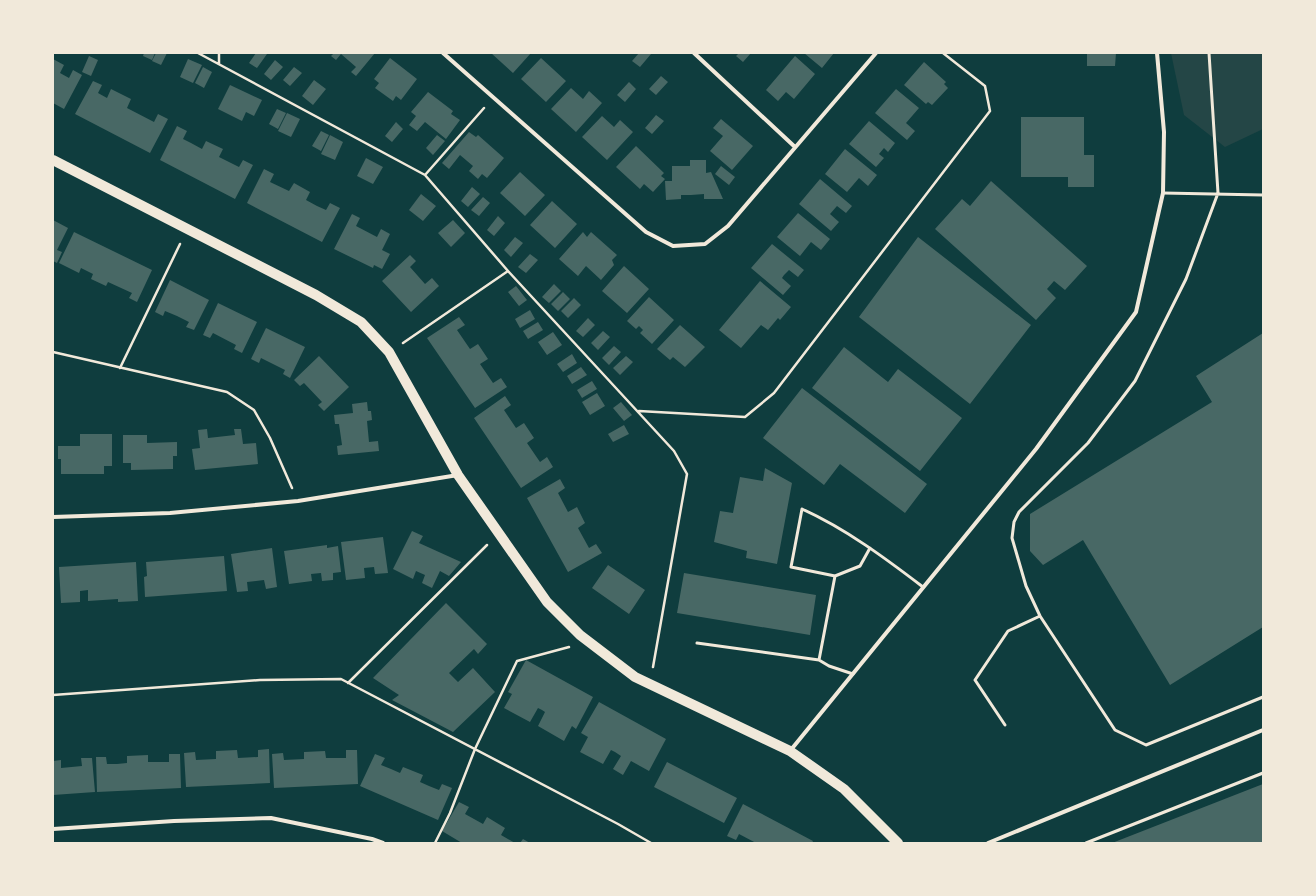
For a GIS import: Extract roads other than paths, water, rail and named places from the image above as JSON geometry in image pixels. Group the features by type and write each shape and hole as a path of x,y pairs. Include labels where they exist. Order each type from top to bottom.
{"main road":[{"path":"53,160 329,303 361,322 389,352 414,400 458,475 498,533 547,602 580,635 635,677 790,751 844,789 898,843"}],"street":[{"path":"443,53 646,232 673,246 705,244 728,226 876,53"},
{"path":"694,53 795,147"},
{"path":"790,751 1036,448 1136,312 1163,193 1164,132 1157,53"},
{"path":"53,516 170,513 298,501 458,475"},
{"path":"988,843 1263,730"},
{"path":"53,829 174,821 271,818 372,839 383,843"}],"lane":[{"path":"1209,53 1218,193 1186,279 1135,381 1088,443 1019,512 1014,522 1012,538 1026,586 1040,616 1115,730 1146,745 1263,697"},
{"path":"1163,193 1263,195"},
{"path":"870,548 860,566 835,576 791,567 802,509 832,522 870,548 923,587"},
{"path":"819,660 835,576"},
{"path":"1005,725 975,680 1008,631 1040,616"},
{"path":"697,643 819,660 829,666 853,674"},
{"path":"1086,843 1263,773"}]}
